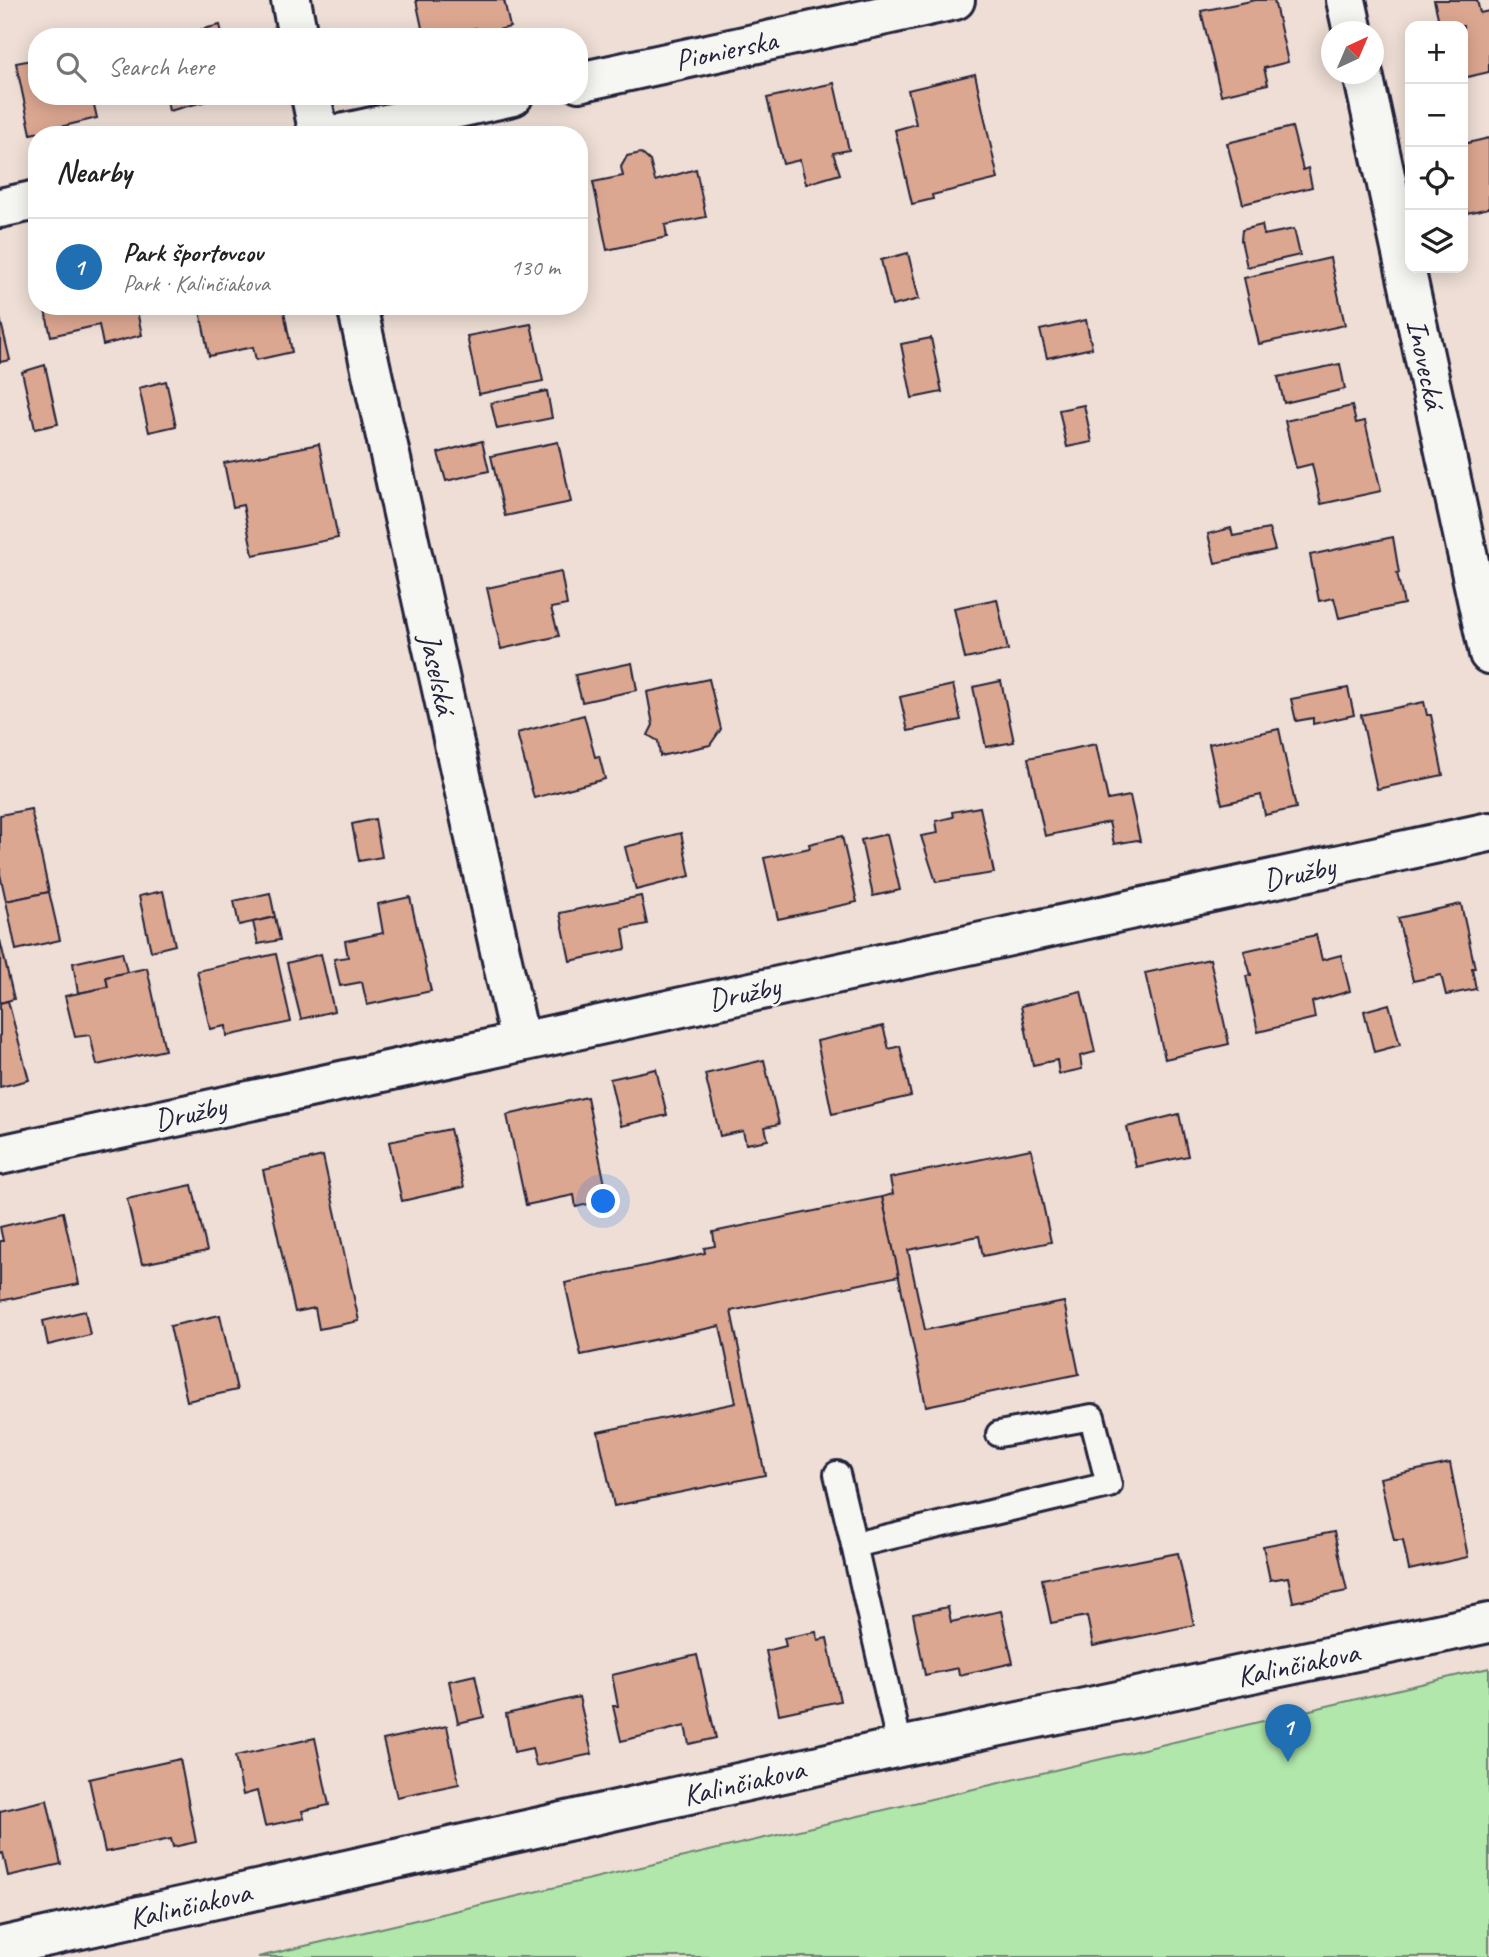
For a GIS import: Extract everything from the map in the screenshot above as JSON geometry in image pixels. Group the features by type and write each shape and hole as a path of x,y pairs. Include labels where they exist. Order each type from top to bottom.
{"street":[{"path":"290,0 296,28"},
{"name":"Pionierska","path":"588,80 955,0"},
{"path":"1346,0 1351,21"},
{"name":"Inovecká","path":"1365,84 1489,654"},
{"path":"313,105 317,126"},
{"path":"377,126 472,105"},
{"path":"0,208 28,202"},
{"name":"Jaselská","path":"359,315 520,1041"},
{"name":"Družby","path":"0,1155 1489,832"},
{"name":"Kalinčiakova","path":"0,1947 900,1747 1489,1623"}],"lane":[{"path":"854,1545 1109,1485 1092,1417 999,1434"},
{"path":"837,1474 900,1747"}],"green space":[{"path":"1489,1668 1489,1957 258,1957"}],"building":[{"path":"416,0 504,0 510,27 506,28 422,28"},
{"path":"1256,0 1274,0 1288,62 1264,68 1268,84 1221,95 1201,11"},
{"path":"1434,0 1477,0 1480,13 1489,11 1489,72 1468,77 1468,21 1439,21"},
{"path":"28,61 28,105 94,105 97,118 64,126 29,126 16,63"},
{"path":"975,74 998,179 932,195 933,199 912,204 895,130 916,124 908,90"},
{"path":"834,83 849,150 833,153 840,174 806,184 800,160 783,164 767,98"},
{"path":"168,105 192,105 169,111"},
{"path":"1292,127 1303,170 1308,168 1312,187 1243,204 1227,143"},
{"path":"1489,138 1489,208 1468,213 1468,147 1468,143"},
{"path":"641,153 650,161 655,181 696,169 706,217 665,225 667,237 607,250 593,182 623,176 621,167 627,156"},
{"path":"1262,225 1264,235 1294,229 1300,255 1247,267 1241,240 1242,230"},
{"path":"908,253 919,299 892,306 881,260"},
{"path":"1330,258 1345,325 1259,344 1244,278"},
{"path":"46,315 138,315 142,335 103,345 99,325 51,336"},
{"path":"201,315 285,315 292,352 256,360 253,347 209,356"},
{"path":"0,318 10,360 0,362"},
{"path":"1086,320 1092,348 1047,358 1040,330"},
{"path":"531,324 543,381 479,394 467,336"},
{"path":"931,338 942,392 912,398 901,344"},
{"path":"1340,364 1345,389 1284,403 1278,377"},
{"path":"45,365 58,424 35,429 22,372"},
{"path":"166,381 176,426 149,432 139,388"},
{"path":"547,391 552,418 497,429 491,403"},
{"path":"1084,405 1092,442 1067,447 1059,410"},
{"path":"1352,406 1356,423 1365,421 1381,491 1321,504 1312,464 1296,468 1285,421"},
{"path":"482,441 489,471 446,481 438,453"},
{"path":"558,442 571,502 505,516 491,456"},
{"path":"319,444 338,538 253,555 243,505 233,507 224,463"},
{"path":"1231,528 1233,536 1269,529 1275,550 1215,563 1208,534"},
{"path":"1393,537 1404,604 1339,618 1334,598 1319,601 1310,555"},
{"path":"561,572 567,605 551,608 559,636 501,649 487,588"},
{"path":"997,599 1008,650 965,659 954,608"},
{"path":"632,663 637,690 582,702 575,675"},
{"path":"709,679 721,729 710,745 660,756 658,741 648,735 653,725 647,692"},
{"path":"1001,681 1014,742 986,747 973,687"},
{"path":"953,685 961,720 908,731 900,697"},
{"path":"1348,688 1354,715 1313,724 1313,718 1296,721 1291,699"},
{"path":"1424,702 1427,715 1431,715 1443,775 1377,789 1361,715"},
{"path":"584,715 595,757 599,756 605,779 534,798 517,733"},
{"path":"1279,729 1296,808 1265,815 1261,795 1222,804 1209,744"},
{"path":"1096,744 1108,800 1130,796 1140,841 1114,844 1109,822 1045,836 1028,758"},
{"path":"980,807 994,873 936,882 921,836 938,833 936,821 953,817 952,812"},
{"path":"31,809 49,892 6,901 0,874 0,815"},
{"path":"375,819 382,857 359,861 352,824"},
{"path":"681,833 690,876 636,890 625,847"},
{"path":"887,834 900,890 873,896 861,840"},
{"path":"842,836 857,902 778,919 764,858 810,848 809,844"},
{"path":"163,891 175,945 151,951 139,896"},
{"path":"49,892 60,940 16,950 6,901"},
{"path":"270,893 275,917 239,925 234,901"},
{"path":"641,896 647,924 623,929 626,949 570,961 560,913"},
{"path":"410,897 431,991 367,1005 362,982 340,986 334,959 348,957 345,941 383,933 378,904"},
{"path":"1461,904 1475,968 1472,968 1476,989 1446,995 1441,975 1413,981 1398,918"},
{"path":"275,917 280,940 258,944 253,922"},
{"path":"1316,935 1322,960 1341,955 1350,991 1312,1002 1315,1018 1258,1032 1246,976 1251,975 1244,951"},
{"path":"0,940 14,999 0,1003"},
{"path":"122,952 127,972 106,977 108,987 78,993 73,963"},
{"path":"276,954 291,1022 227,1036 226,1026 210,1029 197,971"},
{"path":"321,954 334,1011 301,1019 287,963"},
{"path":"1210,959 1229,1044 1165,1059 1145,973"},
{"path":"147,968 165,1050 97,1065 90,1035 75,1037 65,996 108,987 106,977"},
{"path":"1081,991 1095,1052 1080,1056 1082,1069 1059,1074 1057,1060 1033,1065 1021,1006"},
{"path":"8,1001 29,1080 0,1087 0,1003"},
{"path":"1389,1004 1400,1045 1374,1052 1364,1011"},
{"path":"883,1026 889,1049 900,1046 911,1096 832,1114 817,1041"},
{"path":"764,1060 779,1124 765,1127 768,1140 746,1144 743,1131 720,1136 705,1074"},
{"path":"656,1069 667,1115 621,1126 610,1079"},
{"path":"587,1097 608,1199 576,1207 574,1195 526,1205 507,1115"},
{"path":"1179,1114 1188,1156 1136,1167 1127,1127"},
{"path":"450,1129 464,1187 402,1201 389,1142"},
{"path":"1031,1149 1051,1242 983,1256 979,1236 908,1250 925,1330 1064,1302 1079,1374 926,1406 882,1197 893,1194 890,1178"},
{"path":"323,1156 359,1321 319,1329 315,1308 295,1312 263,1170"},
{"path":"192,1185 207,1251 142,1264 127,1199"},
{"path":"882,1197 899,1276 731,1311 765,1475 614,1506 598,1432 736,1403 720,1326 581,1355 565,1283 705,1253 704,1248 715,1246 713,1232"},
{"path":"63,1212 79,1284 0,1301 0,1241 3,1241 0,1227"},
{"path":"85,1311 90,1335 48,1345 43,1321"},
{"path":"220,1315 237,1390 187,1401 170,1326"},
{"path":"1450,1463 1468,1557 1409,1570 1403,1540 1394,1540 1380,1478"},
{"path":"1334,1532 1347,1591 1293,1602 1288,1577 1270,1580 1263,1546"},
{"path":"1178,1553 1194,1625 1093,1646 1087,1616 1051,1623 1042,1579"},
{"path":"948,1607 951,1622 1001,1611 1013,1663 959,1675 958,1668 925,1675 913,1614"},
{"path":"816,1632 818,1640 827,1638 840,1701 779,1714 766,1651 786,1646 784,1638"},
{"path":"697,1655 716,1738 689,1744 685,1726 621,1741 613,1706 618,1706 612,1675"},
{"path":"475,1675 484,1717 458,1723 449,1681"},
{"path":"579,1697 592,1754 536,1766 532,1748 514,1752 506,1714"},
{"path":"447,1726 459,1784 397,1797 383,1740"},
{"path":"315,1738 329,1805 302,1811 304,1818 265,1826 257,1791 243,1795 235,1756"},
{"path":"180,1759 196,1842 173,1847 171,1839 105,1852 89,1779"},
{"path":"47,1800 61,1864 8,1876 3,1853 0,1854 0,1811"}],"place":[{"name":"Park športovcov","path":"1288,1762"}]}
